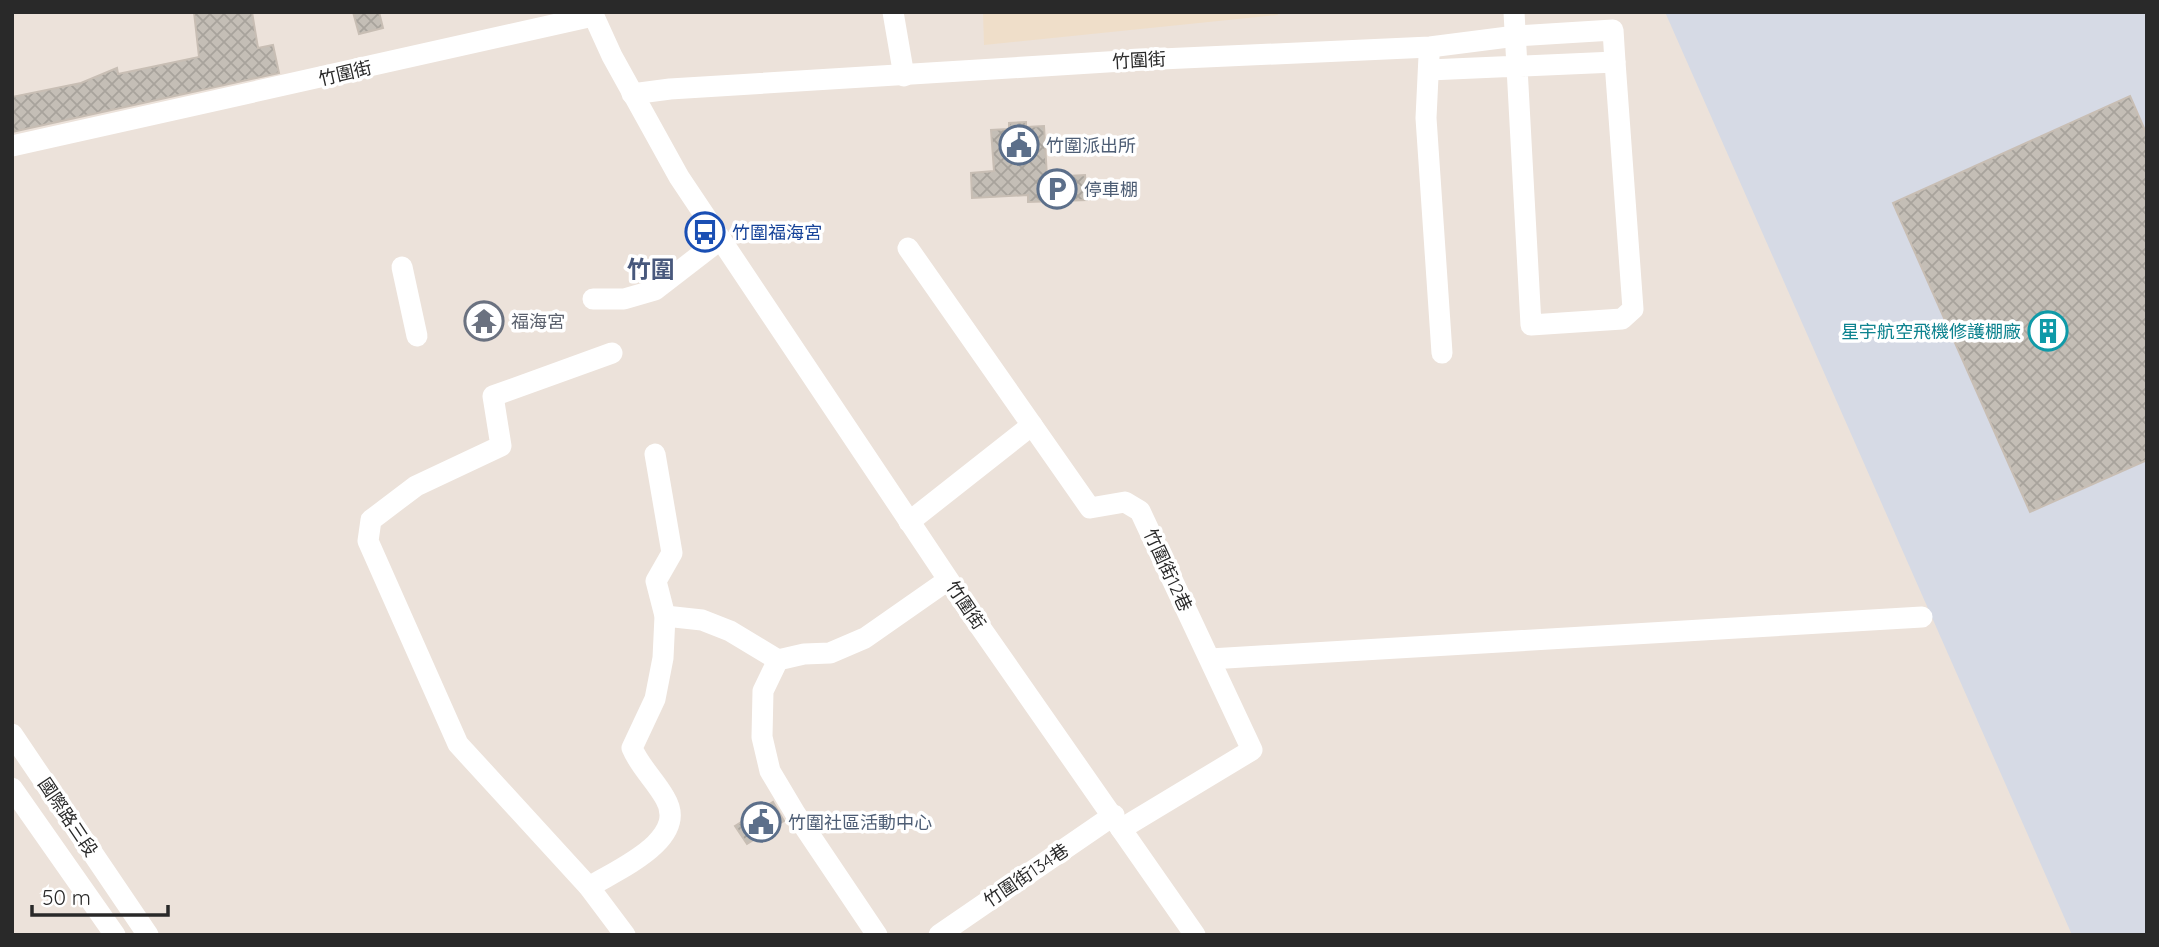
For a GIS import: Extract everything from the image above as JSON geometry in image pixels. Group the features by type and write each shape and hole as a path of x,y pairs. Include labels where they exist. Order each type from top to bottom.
{"street":[{"path":"893,12 904,76"},
{"path":"1429,70 1518,67 1615,62 1633,309 1622,319 1531,325 1518,67 1514,12"},
{"name":"竹圍街","path":"12,146 592,14 632,94 679,177 948,580 1195,935"},
{"name":"竹圍街","path":"632,94 670,89 904,76 974,69 1430,47 1516,36 1613,30 1615,62"},
{"path":"1430,47 1426,118 1442,353"},
{"path":"593,299 624,299 655,290 721,239"},
{"name":"竹圍街12巷","path":"908,248 1090,508 1125,502 1140,511 1252,750 1117,822"},
{"path":"402,267 417,335"},
{"path":"612,352 493,396 501,446 416,486 372,520 368,541 458,744 589,887 625,935"},
{"path":"909,522 1032,425"},
{"path":"589,887 649,851 660,841 670,824 667,800 637,760 632,748 655,699 663,658 665,616 656,581 672,553 655,454"},
{"path":"665,616 702,620 730,631 778,660 804,654 830,653 865,638 948,580"},
{"path":"1210,659 1922,617"},
{"path":"778,660 763,691 762,737 770,771 877,935"},
{"name":"國際路三段","path":"12,734 148,935"},
{"name":"國際路三段","path":"12,788 115,935"},
{"name":"竹圍街134巷","path":"939,935 1117,822"}],"shaded area":[{"path":"983,12 1277,12 1278,15 984,45"},
{"path":"1665,12 2147,12 2147,935 2072,935"}],"building":[{"path":"194,12 252,12 258,48 273,45 279,73 12,132 12,97 81,83 117,68 118,74 199,57"},
{"path":"353,12 379,12 383,28 359,34"},
{"name":"星宇航空飛機修護棚廠","path":"2130,96 2147,135 2147,460 2030,512 1893,203"},
{"path":"1026,122 1026,127 1044,126 1047,177 1085,175 1087,200 1028,202 1028,195 972,198 971,173 994,171 991,130 1009,129 1009,123"},
{"name":"竹圍社區活動中心","path":"773,802 784,821 747,844 735,826"}],"place":[{"name":"竹圍派出所","path":"1019,145"},
{"name":"停車棚","path":"1057,189"},
{"name":"竹圍福海宮","path":"705,232"},
{"name":"福海宮","path":"484,321"},
{"name":"星宇航空飛機修護棚廠","path":"2048,331"},
{"name":"竹圍社區活動中心","path":"761,822"}],"district":[{"name":"竹圍","path":"651,269"}]}
